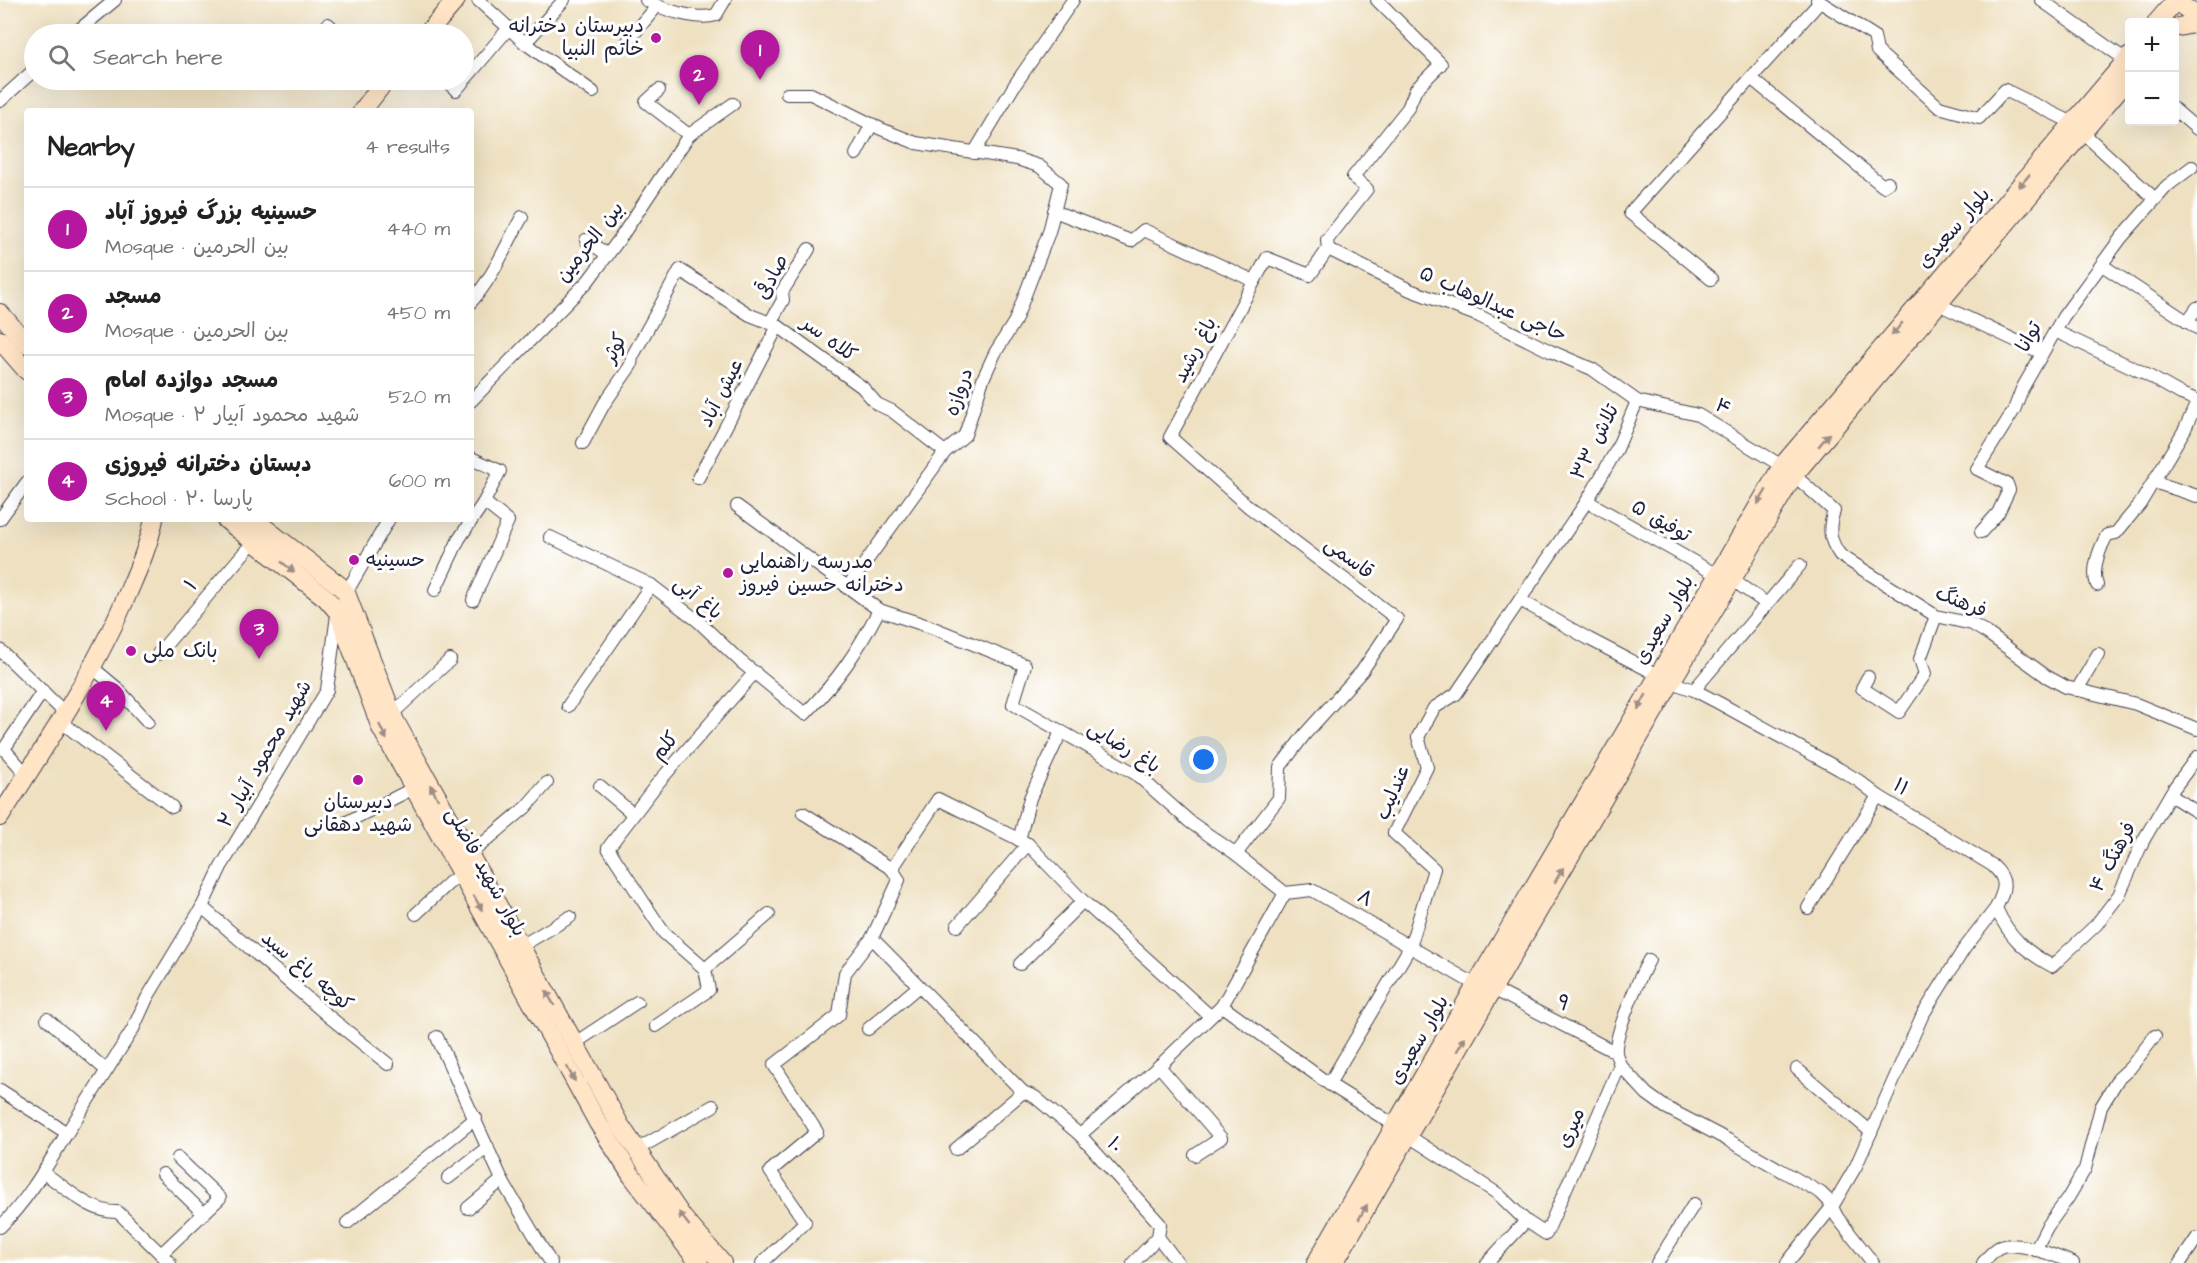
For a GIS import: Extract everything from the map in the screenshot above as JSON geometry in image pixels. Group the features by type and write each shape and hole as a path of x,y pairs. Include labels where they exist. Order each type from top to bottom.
{"main road":[{"path":"436,24 456,0"},
{"path":"2157,0 2158,18"},
{"path":"2163,18 2185,3"},
{"path":"2175,18 2185,3"},
{"path":"2179,27 2197,23"},
{"name":"بلوار سعیدی","path":"1334,1263 1402,1131 1484,987 1788,471 2125,68"},
{"path":"368,108 379,90"},
{"name":"بلوار سعیدی","path":"1788,471 1938,304 1957,270"},
{"path":"0,313 24,341"},
{"path":"0,340 24,368"},
{"path":"0,817 93,668 120,613 149,542 153,522"},
{"path":"149,542 166,522"},
{"name":"بلوار شهید فاضلی","path":"229,522 326,598 338,612 374,688 392,714 620,1125 683,1218 721,1263"},
{"name":"بلوار شهید فاضلی","path":"257,522 346,593 374,688 381,728 598,1123 632,1176 699,1263"},
{"name":"بلوار سعیدی","path":"1316,1263 1402,1131"}],"street":[{"path":"86,24 115,0"},
{"path":"478,0 525,43 593,92"},
{"path":"525,43 564,0"},
{"path":"628,41 651,3 705,18 716,15 725,0"},
{"path":"787,94 811,94 916,143 974,153 1014,86 1073,0"},
{"path":"1328,249 1327,240 1367,189 1353,177 1408,108 1416,89 1441,64 1377,0"},
{"path":"2041,0 2125,62"},
{"path":"1711,279 1630,213 1818,1 1874,36 1877,51 1939,107 1978,118 2005,90 2077,128 2155,199"},
{"path":"474,69 509,28"},
{"path":"1751,78 1883,186 1888,183"},
{"path":"0,100 24,79"},
{"path":"660,90 646,102 689,135"},
{"name":"بین الحرمین","path":"474,397 588,281 689,135 733,104"},
{"path":"2179,113 2197,129"},
{"path":"856,154 872,124"},
{"name":"دروازه","path":"847,588 945,452 965,435 983,380 995,353 1015,321 1030,285 1054,212 1061,184 1039,166 1017,159 974,153"},
{"name":"توانا","path":"1981,531 1998,513 2009,490 2007,484 1977,469 2014,410 2042,353 2063,317 2121,238 2155,199 2192,167"},
{"path":"1054,212 1131,242 1144,230 1254,281"},
{"path":"474,298 484,285 522,217"},
{"path":"586,240 608,255"},
{"name":"صادقی","path":"774,325 783,300 782,292 809,249"},
{"name":"باغ رشید","path":"1170,437 1268,258 1310,275 1328,249"},
{"name":"حاجی عبدالوهاب ۵","path":"1328,249 1410,290 1479,316 1592,369 1637,401"},
{"path":"2102,265 2192,325 2197,309"},
{"name":"کلاه سر","path":"680,270 750,315 774,325 862,387 877,404 892,411 945,452"},
{"name":"کوثر","path":"583,443 604,404 631,365 632,357 680,270"},
{"path":"1938,304 2042,353"},
{"name":"عیش آباد","path":"698,478 726,429 774,325"},
{"path":"2055,331 2140,370 2197,401 2185,429 2140,504 2116,533 2107,535 2097,558 2094,576 2097,585"},
{"name":"۴","path":"1637,401 1698,415 1788,471"},
{"name":"تلاش ۳۳","path":"1456,694 1587,501 1617,449 1637,401"},
{"name":"قاسمی","path":"1170,437 1249,507 1397,619 1362,671 1305,734 1280,767 1279,798 1236,854"},
{"path":"474,459 500,471 474,516"},
{"name":"فرهنگ","path":"1788,471 1834,511 1829,533 1840,555 1936,616 1972,624 2007,646 2046,676 2066,687 2136,704 2196,725"},
{"path":"2154,482 2197,496"},
{"path":"2,512 24,486"},
{"name":"توفیق ۵","path":"1587,501 1724,577 1767,604"},
{"path":"473,600 508,521 484,502"},
{"path":"737,506 879,610"},
{"path":"346,593 387,522"},
{"path":"435,590 459,538 470,522"},
{"name":"باغ آبی","path":"550,537 651,585 698,621 805,714 831,688 858,651 879,610"},
{"name":"۱","path":"158,654 254,541"},
{"path":"1694,690 1800,565"},
{"path":"568,706 651,585"},
{"name":"۱۱","path":"1520,600 1589,639 1664,678 1694,690 1839,769 1878,796 1992,865 2002,873 2005,882 1996,908"},
{"name":"باغ رضایی","path":"879,610 931,627 1025,665 1013,704 1136,774 1190,822 1236,854"},
{"name":"شهید محمود آبیار ۲","path":"0,1227 16,1212 43,1172 132,1029 161,972 202,907 221,867 327,690 338,612"},
{"path":"1868,677 1862,688 1899,712 1925,674 1920,659 1936,616"},
{"path":"0,650 43,691 62,717 172,807"},
{"path":"2077,690 2098,654"},
{"path":"392,714 450,660"},
{"path":"93,668 117,688 148,722"},
{"name":"کلم","path":"705,969 664,933 608,848 633,814 754,672"},
{"path":"27,775 4,749 43,691"},
{"name":"عندلیب","path":"1410,946 1434,869 1394,833 1427,767 1418,737 1434,708 1456,694"},
{"path":"957,926 1024,842 1030,798 1061,732"},
{"name":"فرهنگ ۴","path":"1996,908 2005,927 2024,948 2052,966 2096,925 2119,896 2143,841 2170,795 2197,757"},
{"path":"469,855 525,808 547,783"},
{"path":"600,786 633,814"},
{"path":"347,822 414,788"},
{"path":"2170,795 2197,812"},
{"path":"1808,908 1878,796"},
{"path":"892,869 938,799 1024,842 1083,901 1210,1016"},
{"path":"762,1263 805,1222 770,1171 817,1132 774,1065 839,1015 845,973 872,938 899,880 892,869 803,813"},
{"path":"1236,854 1286,893 1222,1006 1329,1084 1498,1194 1526,1221 1487,1263"},
{"path":"416,914 449,882 462,874"},
{"name":"۸","path":"1286,893 1312,890 1484,987"},
{"path":"1020,964 1083,901"},
{"name":"کوچه باغ سید","path":"202,907 327,1015 388,1064"},
{"path":"1787,1263 1832,1207 1856,1166 1922,1016 1964,949 1996,908"},
{"path":"656,1026 710,990 705,969 769,914"},
{"path":"520,946 570,917"},
{"path":"872,938 1023,1092 1035,1097 1080,1135"},
{"path":"1329,1084 1410,946"},
{"path":"1649,960 1639,977 1617,1037 1615,1052 1620,1065 1647,1094 1665,1107 1821,1193 1873,1263"},
{"path":"868,1029 919,986"},
{"name":"۹","path":"1484,987 1615,1052"},
{"path":"575,1043 637,1002"},
{"name":"۱۰","path":"1178,1263 1158,1238 1160,1224 1080,1135 1159,1066 1222,1006"},
{"path":"47,1019 106,1070"},
{"path":"437,1036 476,1118 502,1180 551,1263"},
{"path":"2035,1250 2047,1227 2085,1169 2101,1107 2118,1079 2130,1068 2155,1036"},
{"name":"میری","path":"1526,1221 1546,1234 1620,1065"},
{"path":"1159,1066 1221,1138 1196,1155"},
{"path":"1797,1069 1871,1132"},
{"path":"0,1090 67,1133"},
{"path":"956,1149 1023,1092"},
{"path":"636,1150 712,1106"},
{"path":"347,1223 476,1118"},
{"path":"448,1178 488,1147"},
{"path":"43,1172 86,1202 106,1212 118,1212 166,1258 220,1198 178,1158"},
{"path":"163,1174 204,1214"},
{"path":"468,1208 502,1180"},
{"path":"1658,1263 1694,1204"},
{"path":"1133,1263 1158,1238"},
{"path":"2181,1263 2197,1238"},
{"path":"1983,1263 2000,1247 2018,1246 2073,1263"}],"place":[{"name":"دبیرستان دخترانه خاتم النبیا","path":"656,38"},
{"name":"حسینیه بزرگ فیروز آباد","path":"760,80"},
{"name":"مسجد","path":"699,105"},
{"name":"حسینیه","path":"354,560"},
{"name":"مدرسه راهنمایی دخترانه حسین فیروز","path":"728,573"},
{"name":"بانک ملی","path":"131,651"},
{"name":"مسجد دوازده امام","path":"259,659"},
{"name":"دبستان دخترانه فیروزی","path":"106,731"},
{"name":"دبیرستان شهید دهقانی","path":"358,780"}]}
